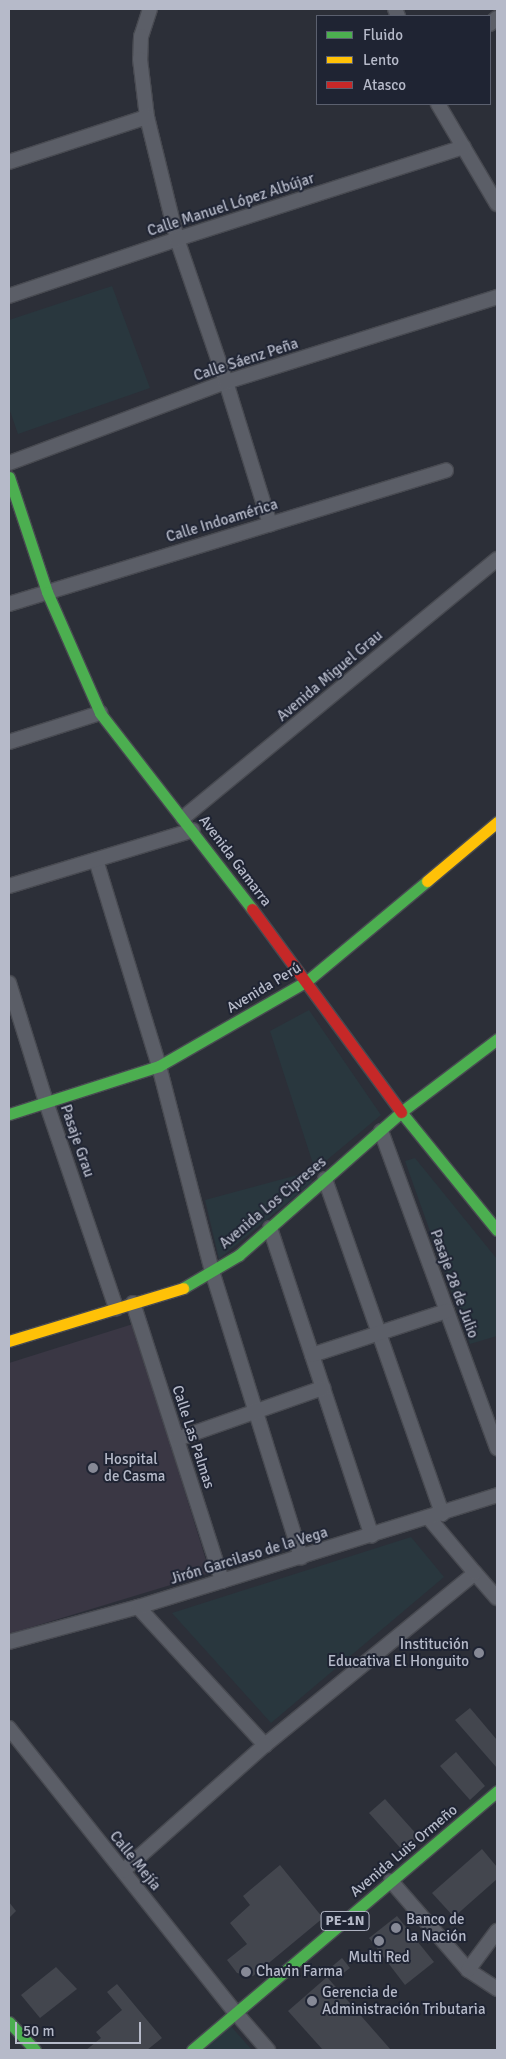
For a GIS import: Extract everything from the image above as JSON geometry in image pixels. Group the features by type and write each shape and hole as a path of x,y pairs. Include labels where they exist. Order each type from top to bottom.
{"main road":[{"name":"Avenida Gamarra","path":"9,477 47,592 100,713 193,830 307,982 401,1112 497,1230"},
{"name":"Avenida Perú","path":"9,1114 158,1066 307,982 497,822"},
{"name":"Avenida Los Cipreses","path":"9,1341 188,1286 239,1255 401,1112 497,1038"},
{"name":"Avenida Luis Ormeño","path":"192,2050 497,1791"},
{"path":"9,2022 35,2050"}],"street":[{"path":"150,9 141,36 140,59 147,117 177,239 226,382 270,524"},
{"path":"439,105 495,195"},
{"path":"9,162 147,117"},
{"name":"Calle Manuel López Albújar","path":"9,296 177,239 464,147"},
{"name":"Calle Sáenz Peña","path":"9,463 226,382 497,297"},
{"name":"Calle Indoamérica","path":"9,604 446,470"},
{"name":"Avenida Miguel Grau","path":"183,818 497,559"},
{"path":"9,742 100,713"},
{"path":"9,886 193,830"},
{"path":"96,860 158,1066 212,1271 301,1557"},
{"name":"Pasaje Grau","path":"9,984 46,1102 116,1308"},
{"name":"Pasaje 28 de Julio","path":"381,1131 497,1448"},
{"path":"325,1179 379,1334 435,1516 475,1572 497,1598"},
{"path":"270,1228 372,1536"},
{"name":"Calle Las Palmas","path":"133,1303 222,1580"},
{"path":"312,1355 447,1311"},
{"path":"177,1439 323,1388"},
{"name":"Jirón Garcilaso de la Vega","path":"9,1642 138,1607 497,1496"},
{"path":"123,1871 264,1745 475,1572"},
{"path":"138,1607 264,1745"},
{"name":"Calle Mejía","path":"9,1728 236,2013 268,2050"},
{"path":"392,1881 468,1970 497,1989"},
{"path":"468,1970 497,1931"}],"shaded area":[{"path":"112,286 150,388 18,434 9,408 9,320"},
{"path":"309,1010 381,1115 315,1170 270,1031"},
{"path":"415,1158 497,1259 497,1336 470,1344 405,1161"},
{"path":"305,1173 313,1182 219,1259 205,1200"},
{"name":"Hospital de Casma","path":"133,1324 210,1573 9,1634 9,1363"},
{"path":"411,1537 444,1577 271,1723 172,1613"},
{"path":"228,2023 252,2050 197,2050"}],"building":[{"path":"470,1708 497,1740 497,1768 455,1720"},
{"path":"456,1752 485,1786 470,1800 440,1766"},
{"path":"385,1799 419,1837 403,1851 369,1813"},
{"path":"482,1849 497,1867 497,1879 454,1917 432,1893"},
{"path":"280,1865 323,1918 253,1976 237,1973 227,1960 247,1944 230,1923 250,1905 243,1896"},
{"path":"9,1902 16,1911 9,1918"},
{"path":"397,1916 434,1962 405,1985 369,1938"},
{"path":"342,1958 350,1968 337,1978 329,1969"},
{"path":"56,1967 77,1989 40,2018 21,1995"},
{"path":"327,1977 391,2050 323,2050 288,2011"},
{"path":"117,1984 162,2038 147,2050 86,2050 101,2038 96,2032 122,2010 107,1992"}],"traffic: fast":[{"path":"9,477 47,592 100,713 252,909"},
{"path":"9,1114 159,1066 307,981 427,881"},
{"path":"183,1288 239,1255 401,1112 497,1039"},
{"path":"401,1112 497,1230"},
{"path":"192,2050 497,1791"},
{"path":"9,2022 35,2050"}],"traffic: slow":[{"path":"427,881 497,822"},
{"path":"9,1341 183,1288"}],"traffic: jam":[{"path":"252,909 401,1112"}],"place":[{"name":"Hospital de Casma","path":"93,1468"},
{"name":"Institución Educativa El Honguito","path":"479,1653"},
{"name":"Banco de la Nación","path":"396,1928"},
{"name":"Multi Red","path":"379,1941"},
{"name":"Chavin Farma","path":"246,1972"},
{"name":"Gerencia de Administración Tributaria","path":"312,2001"}]}
